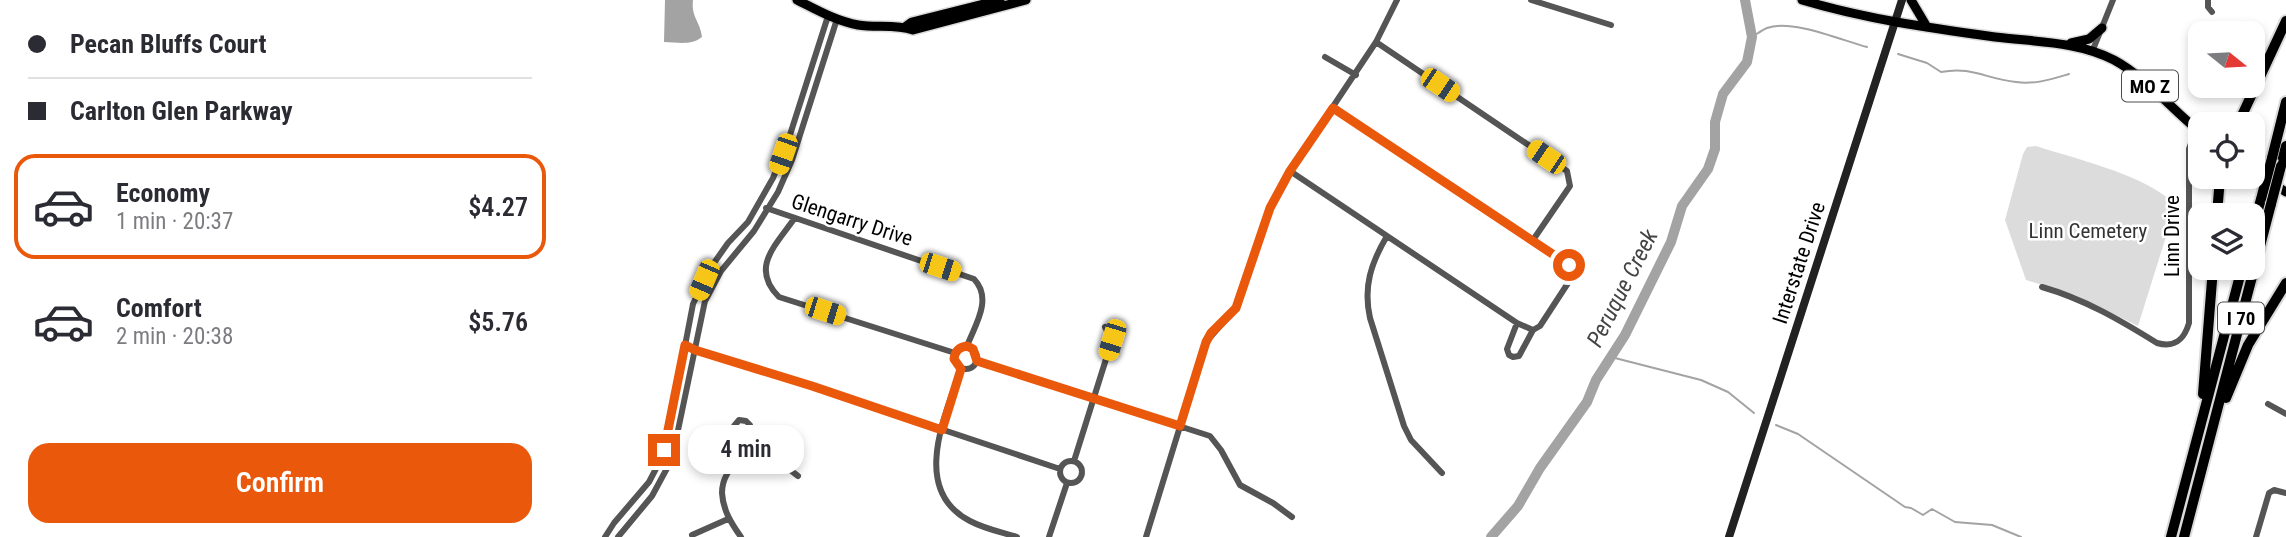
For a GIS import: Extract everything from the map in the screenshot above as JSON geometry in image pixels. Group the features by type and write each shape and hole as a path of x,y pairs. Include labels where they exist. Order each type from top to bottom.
{"highway":[{"path":"2244,112 2286,20"},
{"name":"I 70","path":"2184,537 2266,202 2272,158 2286,102"},
{"name":"I 70","path":"2266,202 2286,146"},
{"path":"2201,420 2212,280"},
{"name":"I 70","path":"2171,537 2239,280"},
{"path":"2211,432 2248,345 2286,284"}],"main road":[{"path":"797,0 832,17 864,26 905,27 913,30 1026,0"},
{"path":"905,27 912,22 1000,0"},
{"name":"MO Z","path":"1802,0 1854,15 1998,37 2065,44 2092,52 2125,67 2188,121"},
{"name":"Interstate Drive","path":"1730,537 1902,0"},
{"path":"1911,0 1927,27"},
{"path":"2065,44 2089,39 2102,27"},
{"path":"2265,178 2286,192"}],"street":[{"path":"1146,537 1206,342 1211,333 1236,308 1270,208 1290,171 1356,75 1397,0"},
{"path":"1531,0 1611,25"},
{"path":"2092,52 2113,0"},
{"path":"2208,0 2208,7 2212,12"},
{"path":"605,537 649,482 660,461 667,440 691,310 709,270 728,243 748,222 778,167 832,17"},
{"path":"618,537 653,496 672,459 705,301 716,278 769,209 792,160 832,17"},
{"path":"1376,42 1567,171 1570,186 1533,240"},
{"path":"1325,57 1356,75"},
{"path":"1333,108 1569,265 1572,273 1570,280 1539,326 1533,330 1522,352 1513,357 1507,349 1517,324"},
{"path":"1290,171 1517,324 1533,330"},
{"name":"Linn Drive","path":"2042,287 2067,294 2097,308 2157,343 2165,345 2179,342 2189,323 2189,189"},
{"name":"Glengarry Drive","path":"757,207 974,279 982,287 985,298 967,346"},
{"path":"794,219 770,254 765,267 770,288 779,297 955,353"},
{"path":"1387,236 1375,257 1367,281 1366,301 1404,426 1411,440 1442,472"},
{"path":"1074,461 1112,340 1105,327"},
{"path":"685,345 1060,469"},
{"path":"961,369 954,359 958,349 967,346 973,349 977,361"},
{"path":"977,361 1210,436 1240,485 1292,517"},
{"path":"961,369 973,366 977,361"},
{"path":"961,369 936,454 935,471 941,491 950,506 971,522 1017,537"},
{"path":"2268,404 2286,414"},
{"path":"740,461 734,426 739,420 750,425 756,454"},
{"path":"741,537 728,519 722,491 730,470 746,456 756,454 775,459 798,476"},
{"path":"1074,461 1081,465 1081,479 1074,484 1067,483 1062,480 1060,469 1063,464 1074,461"},
{"path":"1049,537 1067,483"},
{"path":"2256,537 2269,493 2274,490 2286,494"},
{"path":"692,535 728,519"}],"green space":[{"name":"Linn Cemetery","path":"2036,146 2123,174 2169,199 2169,227 2138,326 2075,295 2026,280 2005,220 2023,154 2027,147"}],"shaded area":[{"path":"665,0 693,0 693,11 702,37 689,43 664,42"}],"waterway":[{"name":"Peruque Creek","path":"1491,537 1518,506 1540,468 1587,402 1596,380 1625,335 1671,242 1682,206 1708,169 1715,149 1715,122 1723,94 1747,62 1752,37 1745,0"},
{"path":"1752,37 1767,28 1790,26 1867,47"},
{"path":"1898,54 1927,63 1941,72 1970,72 2023,83 2050,80 2069,74"},
{"path":"1611,357 1701,380 1728,392 1754,413"},
{"path":"1776,425 1798,434 1905,507 1923,515 1932,509 1955,522 1992,525 2021,537"}],"route":[{"path":"664,450 685,345 942,430 961,369 956,365 955,353 967,346 973,349 977,361 1180,426 1206,342 1211,333 1236,308 1270,208 1290,171 1333,108 1569,265"}]}
